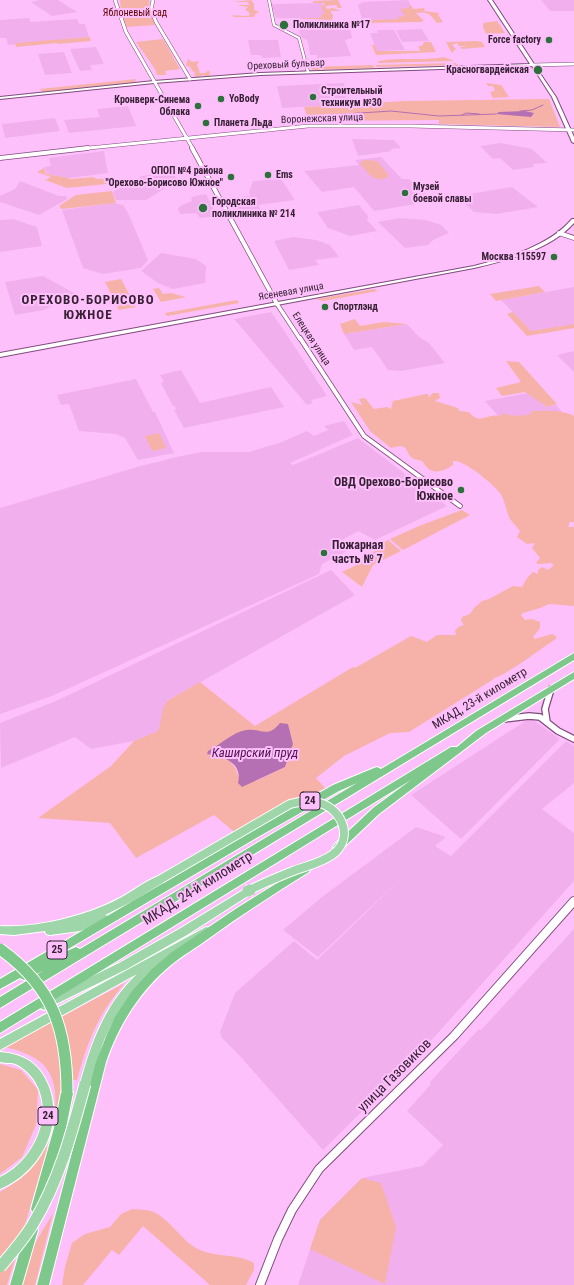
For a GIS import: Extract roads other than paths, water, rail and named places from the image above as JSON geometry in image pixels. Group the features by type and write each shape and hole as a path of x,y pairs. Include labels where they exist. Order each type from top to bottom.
{"highway":[{"name":"МКАД, 23-й километр","path":"398,762 574,656"},
{"path":"43,1285 101,1062 112,1032 130,1002 153,974 166,962 230,917 341,845 354,835 374,812 432,771 483,731 574,675"},
{"name":"МКАД, 24-й километр","path":"0,1028 483,731"},
{"name":"24","path":"113,916 336,788 398,762"},
{"name":"МКАД, 24-й километр","path":"0,1003 398,762"},
{"name":"25","path":"0,984 113,916"},
{"path":"0,988 42,966 99,943"},
{"path":"0,948 31,974 53,1005 65,1041 67,1059 67,1093 60,1128 16,1285"}],"main road":[{"path":"490,0 554,97 572,130 574,142"},
{"name":"Ореховый бульвар","path":"0,98 190,79 308,72 534,65"},
{"name":"Ясеневая улица","path":"0,355 486,264 528,250 560,233 571,225 574,220"},
{"name":"24","path":"5,930 53,926 95,915 129,898 290,804 302,801 327,805 337,812 343,822 345,833 343,843 336,853 325,859 272,879 248,891 183,932 123,966 9,1022"},
{"name":"24","path":"5,930 27,932 64,930 80,927 113,916"},
{"path":"0,1045 230,917"},
{"path":"0,1267 29,1232 55,1184 62,1166 98,1038 115,1006 129,989 154,965 206,930"},
{"name":"24","path":"0,1057 15,1058 35,1070 45,1087 48,1118 45,1134 30,1160 18,1172 0,1183"}],"street":[{"name":"Елецкая улица","path":"115,0 126,32 244,241 277,304 364,436 460,506"},
{"path":"152,0 151,10 156,22 190,79"},
{"path":"269,0 274,25 299,38 308,72"},
{"name":"Ореховый бульвар","path":"534,65 574,64"},
{"name":"Воронежская улица","path":"0,158 256,130 330,125 572,130"},
{"path":"560,233 574,238"},
{"path":"546,722 544,713 545,706 551,689"},
{"path":"501,720 529,716 540,717 558,731 574,739"},
{"name":"улица Газовиков","path":"260,1285 290,1212 310,1178 454,1036 574,901"}],"water":[{"path":"525,111 534,113 531,117 496,114 499,112"},
{"name":"Каширский пруд","path":"280,723 288,724 293,744 285,767 242,787 238,783 239,776 237,770 230,761 219,756 207,754 208,751 236,733 246,730 268,732"}],"waterway":[{"path":"520,111 532,110 543,105"},
{"path":"330,115 391,111 439,116 496,114"},
{"path":"462,115 466,113 479,114"}],"place":[{"name":"Поликлиника №17","path":"284,25"},
{"name":"Force factory","path":"549,40"},
{"name":"Красногвардейская","path":"538,70"},
{"name":"Строительный техникум №30","path":"313,97"},
{"name":"YoBody","path":"221,99"},
{"name":"Кронверк-Синема Облака","path":"198,106"},
{"name":"Планета Льда","path":"206,123"},
{"name":"Ems","path":"268,175"},
{"name":"ОПОП №4 района \"Орехово-Борисово Южное\"","path":"231,177"},
{"name":"Музей боевой славы","path":"405,193"},
{"name":"Городская поликлиника № 214","path":"203,208"},
{"name":"Москва 115597","path":"554,257"},
{"name":"Спортлэнд","path":"325,307"},
{"name":"ОВД Орехово-Борисово Южное","path":"461,490"},
{"name":"Пожарная часть № 7","path":"324,553"}],"district":[{"name":"ОРЕХОВО-БОРИСОВО ЮЖНОЕ","path":"88,308"}],"park label":[{"name":"Яблоневый сад","path":"135,13"}]}
